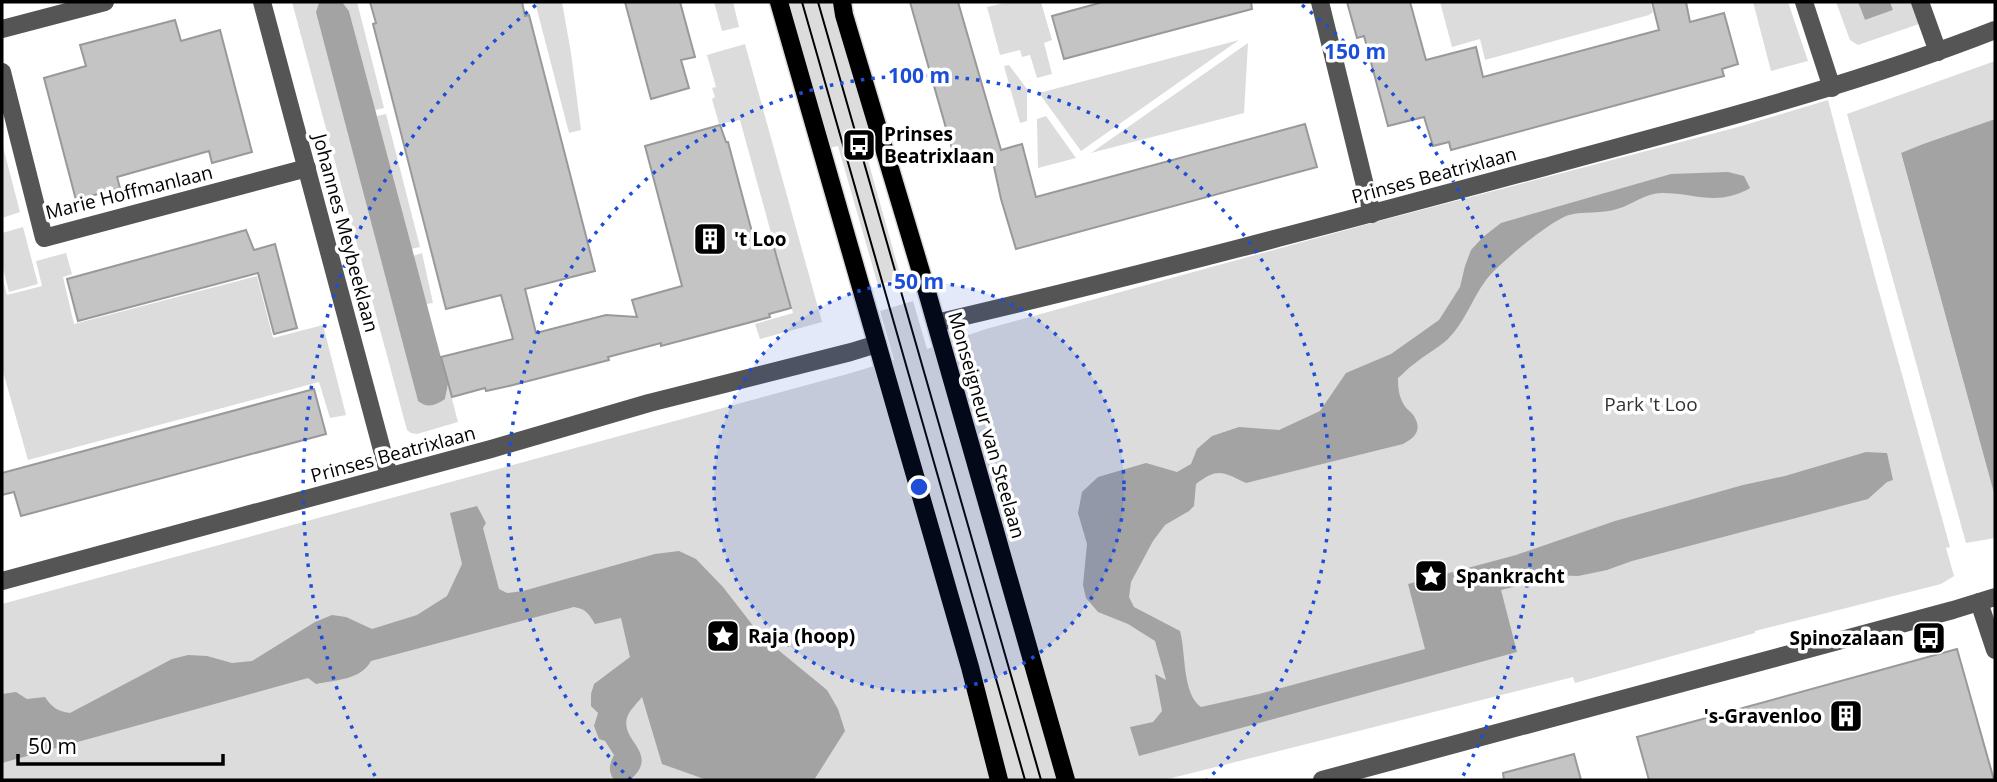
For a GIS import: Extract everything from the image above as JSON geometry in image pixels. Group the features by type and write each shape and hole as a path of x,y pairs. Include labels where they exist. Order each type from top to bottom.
{"main road":[{"path":"779,2 970,667 999,780"},
{"name":"Monseigneur van Steelaan","path":"842,2 1066,780"}],"street":[{"path":"2,29 105,2"},
{"name":"Johannes Meybeeklaan","path":"262,2 389,476"},
{"path":"1320,2 1372,214"},
{"path":"1804,2 1832,88"},
{"path":"1920,2 1938,52"},
{"name":"Prinses Beatrixlaan","path":"936,323 1372,214 1832,88 1995,30"},
{"name":"Marie Hoffmanlaan","path":"2,72 44,238 307,168"},
{"name":"Prinses Beatrixlaan","path":"2,580 504,446 634,407 877,344"},
{"path":"1333,779 1987,600 1995,650"}],"green space":[{"path":"292,2 322,2 319,3 418,401 445,399 448,384 458,422 417,434 407,430"},
{"path":"342,2 357,2 384,108 375,110 349,11"},
{"path":"535,2 562,2 581,130 569,133"},
{"path":"714,2 733,2 739,27 722,31"},
{"path":"787,2 833,2 870,136 862,139 901,278 878,285 838,146 828,148"},
{"path":"1008,2 1041,2 1052,40 1044,43 1052,74 1037,78 1030,55 1022,57 1020,50 1000,55 987,7"},
{"path":"1440,2 1650,2 1653,12 1485,60 1480,39 1452,47"},
{"path":"1753,2 1788,2 1808,61 1771,71"},
{"path":"1836,2 1858,2 1865,20 1893,10 1890,2 1911,2 1919,24 1858,45 1850,40"},
{"path":"1239,40 1081,151 1039,93"},
{"path":"1248,43 1244,113 1091,153"},
{"path":"745,44 822,322 760,339 755,324 793,313 740,120 719,124 712,99 715,97 712,88 716,87 707,55"},
{"path":"1995,61 1995,119 1901,154 1995,497 1995,538 1966,543 1847,114"},
{"path":"1009,65 1027,89 1027,121 1020,123 1004,66"},
{"name":"Park 't Loo","path":"1828,100 1950,547 1946,548 1954,576 1941,584 1755,631 1575,683 1573,677 1164,780 2,780 2,604 894,360 880,311 913,301 927,349 986,329 1368,224 1738,127"},
{"path":"386,114 420,247 411,249 377,116"},
{"path":"1046,116 1076,158 1038,168 1037,119"},
{"path":"2,143 20,212 2,218"},
{"path":"23,227 38,284 9,292 2,264 2,233"},
{"path":"66,253 72,274 63,277 74,324 257,276 273,338 323,325 346,415 330,418 319,382 28,460 2,368 2,276 7,295 42,286 36,261"},
{"path":"422,253 433,303 426,304 413,256"}],"shaded area":[{"path":"322,2 342,2 349,11 448,384 445,399 435,404 425,405 418,401 316,12"},
{"path":"1858,2 1890,2 1893,10 1865,20"},
{"path":"1995,119 1995,497 1901,153"},
{"path":"1728,172 1744,176 1750,188 1738,194 1717,198 1662,193 1644,197 1611,211 1569,215 1550,225 1512,254 1486,280 1448,339 1398,378 1401,399 1414,416 1418,427 1416,434 1407,442 1246,483 1232,476 1215,473 1196,484 1194,506 1165,525 1153,541 1131,582 1129,597 1134,607 1180,631 1188,683 1195,701 1201,707 1425,649 1408,584 1516,555 1615,521 1866,452 1887,453 1893,480 1868,499 1632,561 1607,570 1578,576 1549,575 1535,582 1501,590 1517,652 1139,756 1130,727 1153,722 1162,711 1155,674 1166,680 1155,641 1128,624 1098,612 1086,598 1083,585 1087,544 1078,513 1082,492 1098,477 1146,463 1177,472 1191,464 1197,449 1212,436 1239,427 1279,430 1320,411 1346,373 1391,354 1439,320 1460,287 1471,250 1501,223 1671,174"},
{"path":"477,506 486,523 483,528 499,589 507,593 523,591 655,554 679,551 696,559 723,587 761,636 827,690 838,709 845,731 814,780 707,780 662,764 642,697 629,713 626,724 641,754 642,762 630,780 614,780 610,768 614,755 605,741 599,739 594,726 598,713 591,706 591,694 594,684 630,657 621,618 595,624 587,612 574,607 371,661 361,672 347,678 316,684 308,678 2,763 2,694 16,692 27,699 45,697 56,708 70,713 172,659 188,655 207,656 232,663 252,661 315,622 332,615 346,617 372,629 417,615 447,596 462,564 450,513"}],"building":[{"path":"370,2 522,2 525,16 529,15 595,271 525,289 536,333 606,315 637,317 632,300 682,286 645,146 720,125 728,142 756,247 773,244 791,308 769,314 770,317 608,357 609,360 513,385 486,391 485,388 452,397 441,357 513,339 501,295 446,309 373,24 376,23"},
{"path":"625,2 680,2 695,57 681,60 689,88 651,99"},
{"path":"910,2 958,2 1001,150 1022,144 1036,197 1305,124 1317,167 1016,249 991,153 956,163"},
{"path":"1103,2 1251,2 1252,9 1064,59 1052,16"},
{"path":"1347,2 1410,2 1426,60 1476,47 1483,77 1659,30 1652,2 1686,2 1690,22 1724,13 1738,64 1722,69 1724,76 1451,150 1449,142 1433,146 1424,117 1388,126 1364,36 1357,38"},
{"path":"175,20 181,41 220,30 252,152 212,163 209,151 117,177 120,188 76,200 44,78 86,66 80,45"},
{"path":"246,230 254,250 275,244 297,328 274,334 258,273 78,321 67,279"},
{"path":"314,389 326,434 21,516 14,492 2,495 2,473"},
{"name":"'s-Gravenloo","path":"1957,649 1994,780 1649,780 1637,737"},
{"path":"1574,754 1581,780 1504,780 1503,773"}],"tram line":[{"path":"802,2 1025,780"},
{"path":"818,2 1041,780"}],"place":[{"name":"Prinses Beatrixlaan","path":"859,145"},
{"name":"'t Loo","path":"710,239"},
{"name":"Spankracht","path":"1431,576"},
{"name":"Raja (hoop)","path":"723,636"},
{"name":"Spinozalaan","path":"1929,638"},
{"name":"'s-Gravenloo","path":"1846,716"}]}
